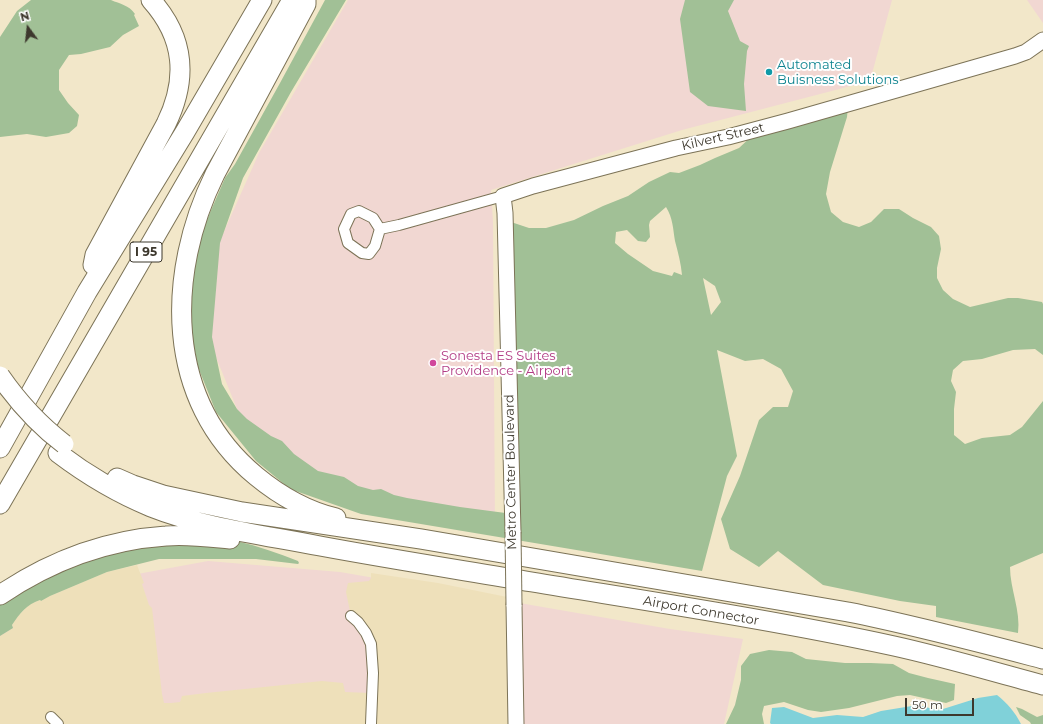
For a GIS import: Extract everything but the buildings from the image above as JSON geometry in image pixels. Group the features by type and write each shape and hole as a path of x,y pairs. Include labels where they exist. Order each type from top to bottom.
{"highway":[{"path":"87,292 95,255 166,124 177,96 180,67 177,48 170,28 162,13 151,0"},
{"name":"I 95","path":"0,448 87,292 181,139 262,0"},
{"name":"I 95","path":"0,504 292,0"},
{"path":"306,0 306,4 206,192 200,209 190,242 183,289 182,328 186,358 198,398 212,425 239,460 261,480 283,495 321,513 347,521 421,539"},
{"path":"0,376 14,396 47,430 76,466 114,490 153,508 190,520 233,530 356,552"},
{"path":"0,395 23,421 45,442 90,462 133,485 194,503 267,516 421,539"},
{"path":"0,595 39,572 70,558 101,548 150,538 167,536 200,536 356,552"},
{"name":"Airport Connector","path":"421,539 848,612 949,634 1043,659"},
{"name":"Airport Connector","path":"356,552 825,632 926,654 1043,685"}],"street":[{"name":"Kilvert Street","path":"380,229 400,225 533,186 670,149 728,137 788,121 1015,56 1026,52 1043,40"},
{"name":"Metro Center Boulevard","path":"503,196 513,532 516,724"},
{"path":"351,616 358,622 366,633 371,644 371,724"}],"shaded area":[{"path":"348,0 892,0 870,81 682,130 491,190 493,222 495,530 386,516 244,426 209,340 214,254 259,153"},
{"path":"1027,0 1043,0 1043,23"},
{"path":"208,561 340,572 670,629 743,639 724,724 0,724 0,632 94,582"},
{"path":"137,565 144,583 142,584 149,605 152,608 164,703 180,702 182,696 322,681 343,683 345,692 370,693 372,644 351,616 346,592 348,583 369,581 371,578 371,573 438,583 512,598 516,724 0,724 0,636 13,628 12,625 18,616 30,604 40,600 41,601 107,572"}],"green space":[{"path":"31,0 111,0 124,5 133,11 139,26 123,35 110,47 81,54 69,55 59,70 59,90 79,115 77,126 69,133 46,137 27,134 0,137 0,37 17,11"},
{"path":"325,0 346,0 291,92 243,178 220,243 212,337 222,384 237,409 247,419 271,436 282,441 294,454 318,471 344,477 358,486 373,490 381,489 394,495 407,498 513,514 511,222 529,228 546,228 574,220 628,196 649,182 670,172 679,173 739,148 754,134 848,107 847,117 830,172 826,194 831,212 843,222 859,227 871,222 884,209 899,209 931,227 939,236 941,249 937,268 937,278 943,290 953,299 970,307 1008,298 1042,302 1043,304 1043,355 1035,349 1013,350 982,359 963,361 953,370 951,381 956,392 954,409 954,435 965,444 982,438 1010,435 1022,427 1043,401 1043,553 1010,567 1010,575 1018,616 1018,633 936,617 936,606 900,601 823,585 778,551 759,567 730,549 721,519 740,476 759,420 773,407 788,407 793,391 781,369 763,359 745,361 717,350 737,456 727,476 702,571 361,514 290,489 256,461 216,412 198,367 184,296 199,238 225,178 235,164","holes":["666,207 671,219 682,275 674,272 672,276 653,271 615,243 616,232 627,230 638,241 646,242 650,237 650,221","703,278 715,286 721,302 711,315"]},
{"path":"685,0 734,0 728,11 740,41 749,46 747,51 744,84 746,111 708,106 690,92 680,19"},
{"path":"236,541 275,552 298,561 299,563 256,559 159,559 107,572 41,601 35,602 21,613 12,625 13,628 0,636 0,604 18,587 141,542"},
{"path":"769,650 792,652 806,659 845,663 893,664 909,673 955,684 954,700 946,703 910,695 897,696 849,708 821,712 808,710 784,702 764,706 762,714 764,724 726,724 735,705 741,680 741,666 750,654"},
{"path":"1016,707 1037,717 1043,715 1043,724 1031,724 1020,715"}],"water":[{"path":"997,695 1010,708 1021,724 770,723 772,708 784,707 813,718 837,715 863,717 881,711 918,705 937,710 978,698"}],"place":[{"name":"Automated Buisness Solutions","path":"769,72"},
{"name":"Sonesta ES Suites Providence - Airport","path":"433,363"}]}
